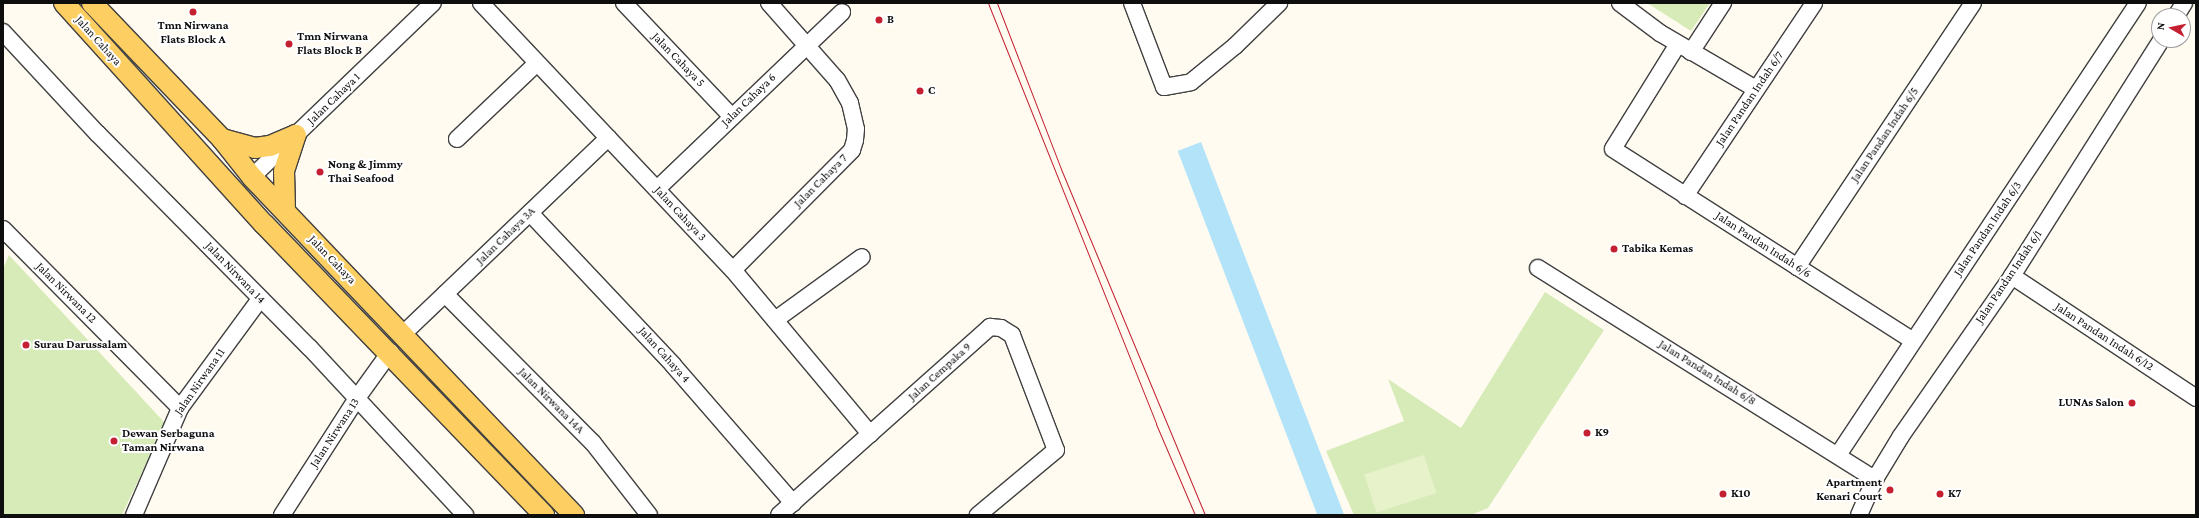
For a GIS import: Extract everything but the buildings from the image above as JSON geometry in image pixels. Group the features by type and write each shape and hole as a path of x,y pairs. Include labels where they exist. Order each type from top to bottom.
{"main road":[{"name":"Jalan Cahaya","path":"64,3 264,224 390,352 544,515"},
{"name":"Jalan Cahaya","path":"92,3 222,138 252,177 574,515"},
{"path":"222,138 256,148 270,146 296,135"},
{"path":"285,212 284,171 296,135"},
{"path":"210,165 227,176 239,179 252,177 252,193 264,224"}],"street":[{"name":"Jalan Cahaya 1","path":"252,177 433,3"},
{"name":"Jalan Cahaya 3","path":"481,3 733,270 870,434"},
{"name":"Jalan Cahaya 5","path":"624,3 732,117"},
{"name":"Jalan Cahaya 7","path":"733,270 852,150 856,129 850,103 837,80 769,3"},
{"path":"1132,3 1164,87 1191,82 1235,46 1279,3"},
{"path":"1620,3 1684,48 1756,90"},
{"path":"1684,48 1723,3"},
{"name":"Jalan Pandan Indah 6/7","path":"1685,196 1814,3"},
{"name":"Jalan Pandan Indah 6/5","path":"1797,267 1973,3"},
{"name":"Jalan Pandan Indah 6/3","path":"1838,455 2138,3"},
{"name":"Jalan Cahaya 6","path":"657,189 842,12"},
{"name":"Jalan Nirwana 14","path":"3,32 357,398 461,514"},
{"name":"Jalan Pandan Indah 6/6","path":"1684,48 1613,149 1913,341"},
{"name":"Jalan Pandan Indah 6/1","path":"1859,515 1875,479 1901,436 2012,276 2156,48"},
{"path":"457,139 537,63"},
{"name":"Jalan Cahaya 3A","path":"403,334 608,138"},
{"name":"Jalan Cahaya 4","path":"530,213 673,365 793,503"},
{"name":"Jalan Nirwana 12","path":"3,229 180,408"},
{"path":"775,320 862,257"},
{"name":"Jalan Pandan Indah 6/8","path":"1538,268 1875,479"},
{"name":"Jalan Pandan Indah 6/12","path":"2012,276 2196,398"},
{"name":"Jalan Nirwana 14A","path":"445,294 593,443 649,515"},
{"name":"Jalan Nirwana 11","path":"134,515 180,408 260,299"},
{"name":"Jalan Cempaka 9","path":"779,515 990,327 1001,328 1012,335 1056,450 996,508"},
{"name":"Jalan Nirwana 13","path":"282,515 357,398 390,352"},
{"path":"978,515 996,508"}],"green space":[{"path":"1647,3 1710,3 1691,31"},
{"path":"9,255 165,423 122,515 3,515 3,269"},
{"path":"1545,292 1604,330 1488,508 1471,515 1354,515 1326,451 1404,421 1388,379 1461,428"},
{"path":"1424,455 1436,493 1376,513 1364,474"}],"water":[{"path":"1201,142 1344,514 1317,515 1178,151"}],"tram line":[{"path":"988,3 1156,424 1195,515"},
{"path":"997,3 1061,169 1205,515"}],"place":[{"name":"Tmn Nirwana Flats Block A","path":"193,12"},
{"name":"B","path":"879,20"},
{"name":"Tmn Nirwana Flats Block B","path":"289,44"},
{"name":"C","path":"920,91"},
{"name":"Nong & Jimmy Thai Seafood","path":"320,172"},
{"name":"Tabika Kemas","path":"1614,249"},
{"name":"Surau Darussalam","path":"26,345"},
{"name":"LUNAs Salon","path":"2132,403"},
{"name":"K9","path":"1587,433"},
{"name":"Dewan Serbaguna Taman Nirwana","path":"114,441"},
{"name":"Apartment Kenari Court","path":"1890,490"},
{"name":"K10","path":"1723,494"},
{"name":"K7","path":"1940,494"}]}
